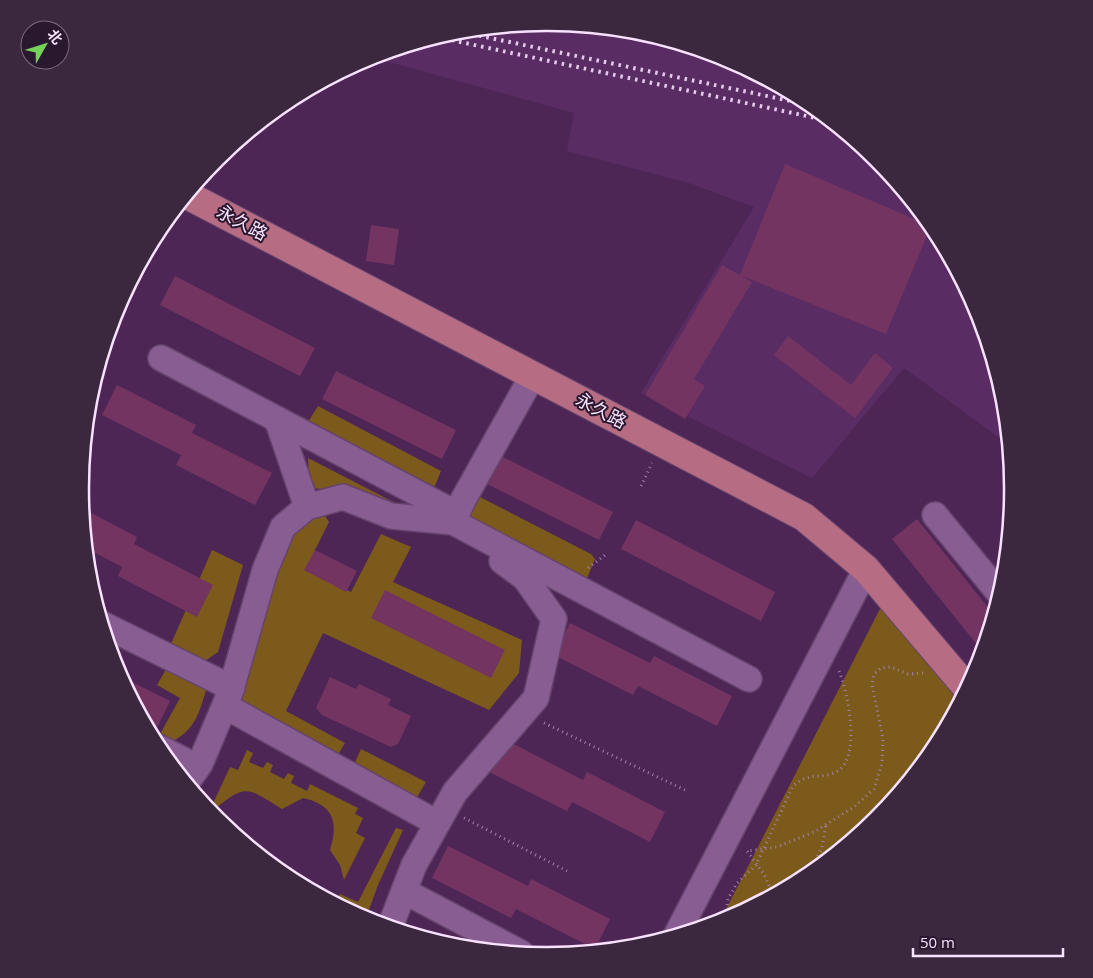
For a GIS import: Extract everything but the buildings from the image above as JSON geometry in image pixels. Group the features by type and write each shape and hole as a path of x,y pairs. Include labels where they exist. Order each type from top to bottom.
{"main road":[{"name":"永久路","path":"193,198 804,517 866,569 961,681"}],"street":[{"path":"160,358 749,679"},
{"path":"455,518 533,375"},
{"path":"276,420 307,507"},
{"path":"192,775 228,697 265,570 283,528 307,507 343,498 391,516 455,518 525,578 554,619 536,698 455,792 414,864 393,920"},
{"path":"935,515 993,586"},
{"path":"681,926 866,569"},
{"path":"111,629 441,816"},
{"path":"404,891 506,945"}],"path":[{"path":"770,888 764,874 746,851 777,847 814,832 854,807 874,789 882,763 883,739 872,685 874,674 881,668 891,667 908,674 925,673 948,666"},
{"path":"726,910 728,899 737,883 756,864 793,786 803,778 836,772 850,756 851,737 845,685 838,670"},
{"path":"523,712 685,790"},
{"path":"441,816 567,871"},
{"path":"817,858 822,847 826,825"}],"shaded area":[{"path":"546,31 606,35 665,47 722,66 749,78 801,108 848,145 891,187 910,210 943,260 957,287 980,342 989,371 1001,439 904,368 812,478 641,393 754,207 689,183 567,151 574,113 385,61 428,47 487,35"},
{"path":"318,406 441,471 432,493 305,427"},
{"path":"308,458 405,508 338,490 310,488"},
{"path":"480,497 591,554 595,559 585,583 457,521 470,498"},
{"path":"323,513 329,522 305,570 351,592 381,534 411,547 393,582 522,640 519,673 489,710 323,633 286,711 345,743 336,758 232,704 288,533 304,519"},
{"path":"212,550 243,565 218,652 205,661 171,644"},
{"path":"883,603 958,689 957,691 943,718 910,768 870,813 801,870 749,900 725,910"},
{"path":"168,666 208,684 193,724 173,741 162,737 160,734 180,698 157,685"},
{"path":"361,749 426,782 416,799 353,767"},
{"path":"247,750 253,753 249,762 263,768 267,762 273,765 270,772 284,779 288,773 294,776 291,783 307,791 310,784 358,808 355,814 363,818 356,833 365,838 344,880 340,865 330,850 334,831 331,816 321,805 303,798 282,809 253,792 246,791 232,796 217,807 213,803 230,767 238,770"},
{"path":"396,828 403,830 369,911 338,897 340,894 358,902"}],"railway":[{"path":"481,36 788,100"},
{"path":"454,41 814,118"}]}
